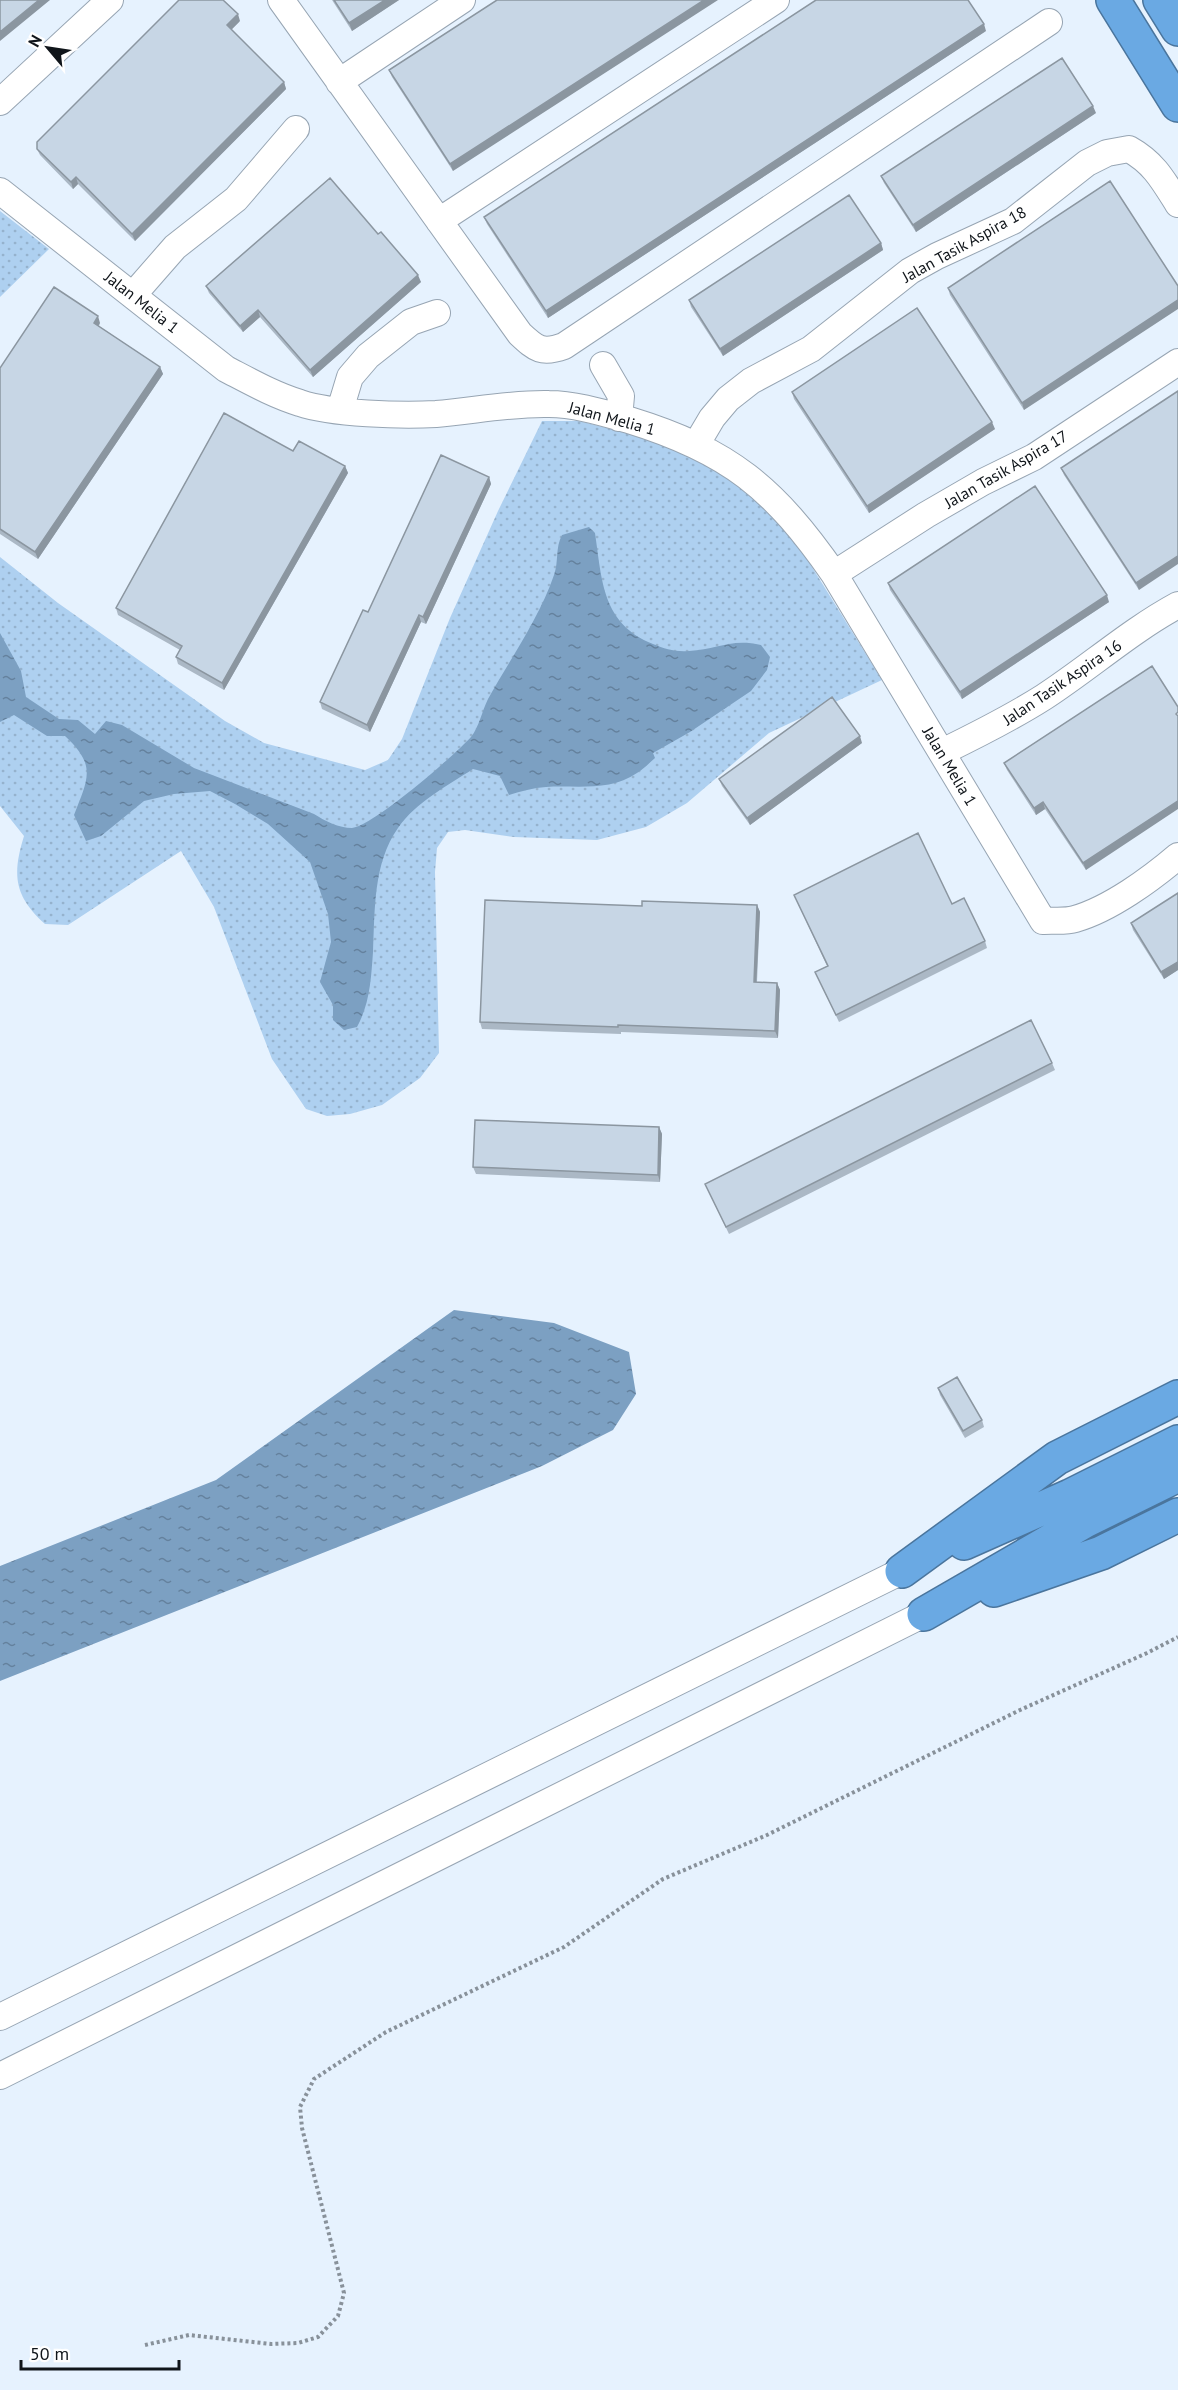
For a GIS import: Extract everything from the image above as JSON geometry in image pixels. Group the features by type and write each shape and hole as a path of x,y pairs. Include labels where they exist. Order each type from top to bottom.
{"highway":[{"path":"1113,0 1178,105"},
{"path":"1160,0 1178,29"},
{"path":"903,1571 1057,1458 1178,1397"},
{"path":"903,1571 1070,1496 1178,1442"},
{"path":"924,1614 1085,1521 1178,1475"},
{"path":"924,1614 1101,1554 1178,1515"}],"street":[{"path":"0,102 110,0"},
{"path":"281,0 520,334 535,347 550,351 564,346 1049,22"},
{"path":"339,82 462,0"},
{"path":"439,221 776,0"},
{"path":"133,295 175,247 236,199 296,129"},
{"name":"Jalan Tasik Aspira 18","path":"696,446 712,418 728,399 751,381 811,349 910,271 1013,221 1087,163 1107,153 1129,148 1145,158 1158,172 1178,204"},
{"name":"Jalan Melia 1","path":"0,191 226,369 264,390 303,404 340,410 434,414 550,404 581,408 658,429 726,461 758,483 805,533 834,574 1043,921 1074,920 1091,913 1136,888 1178,856"},
{"path":"340,410 350,376 368,356 411,322 437,313"},
{"name":"Jalan Tasik Aspira 17","path":"834,574 926,515 983,482 1035,457 1178,362"},
{"path":"603,366 621,396 619,417"},
{"name":"Jalan Tasik Aspira 16","path":"942,752 1011,718 1081,672 1153,619 1178,605"},
{"path":"0,2017 903,1571"},
{"path":"0,2076 924,1614"}],"path":[{"path":"145,2345 189,2336 271,2344 298,2343 318,2337 338,2316 344,2293 302,2128 300,2107 314,2079 386,2032 564,1947 663,1879 767,1835 1009,1715 1148,1653 1178,1636"}],"shaded area":[{"path":"0,211 49,249 0,297"},
{"path":"542,421 579,421 642,437 697,458 735,484 772,515 794,538 882,680 769,733 687,803 646,827 597,840 514,837 465,830 448,832 437,848 435,872 439,1053 420,1078 382,1105 350,1114 327,1116 306,1109 272,1059 214,907 181,851 68,925 45,924 27,904 18,884 17,874 24,836 0,806 0,557 58,603 225,721 264,743 365,770 388,760 402,739 450,618"}],"water":[{"path":"589,527 595,533 603,584 608,599 623,625 636,635 670,650 699,650 741,643 761,645 770,657 767,670 751,691 690,732 653,753 655,758 642,770 627,779 604,785 541,787 509,795 500,776 473,769 432,795 414,810 398,828 384,856 375,904 369,991 365,1009 357,1027 344,1030 333,1020 333,1005 320,982 331,942 328,914 310,862 268,824 210,791 174,794 144,801 101,836 86,841 74,815 87,773 86,764 75,746 65,736 47,736 14,715 0,722 0,633 21,671 26,697 59,719 78,720 95,734 106,721 122,725 194,768 314,814 332,824 352,828 395,803 449,759 471,737 488,699 548,591 562,535"},
{"path":"454,1310 554,1323 629,1352 636,1394 613,1430 542,1466 0,1681 0,1566 216,1480"}],"building":[{"path":"0,0 39,0 0,32"},
{"path":"179,0 223,0 238,14 227,25 284,82 132,234 76,177 71,182 37,149 37,142"},
{"path":"334,0 385,0 349,23"},
{"path":"497,0 704,0 450,164 389,70"},
{"path":"816,0 968,0 984,24 546,311 484,217"},
{"path":"1062,58 1093,106 913,225 881,176"},
{"path":"330,178 378,234 381,232 418,275 310,370 258,310 240,326 206,286"},
{"path":"1110,181 1178,286 1178,300 1022,403 948,288"},
{"path":"849,195 881,243 720,349 689,300"},
{"path":"54,287 98,316 94,323 160,367 35,552 0,529 0,368"},
{"path":"917,308 992,422 867,506 792,392"},
{"path":"1178,391 1178,556 1136,583 1061,468"},
{"path":"224,413 293,451 299,441 345,466 222,683 176,657 182,646 116,608"},
{"path":"441,455 489,477 423,617 419,615 367,725 320,702 363,610 368,612"},
{"path":"1035,486 1107,595 960,692 888,583"},
{"path":"1152,666 1178,707 1176,714 1178,716 1178,801 1083,863 1043,802 1034,808 1004,763"},
{"path":"832,697 860,736 747,818 719,779"},
{"path":"918,833 952,904 964,898 985,941 836,1015 815,972 828,966 794,895"},
{"path":"1178,893 1178,962 1161,972 1131,923"},
{"path":"485,900 642,906 642,901 757,905 754,982 777,983 775,1031 480,1022"},
{"path":"1031,1020 1052,1063 726,1227 705,1184"},
{"path":"475,1120 659,1127 658,1175 473,1167"},
{"path":"957,1377 982,1420 963,1431 938,1388"}]}
